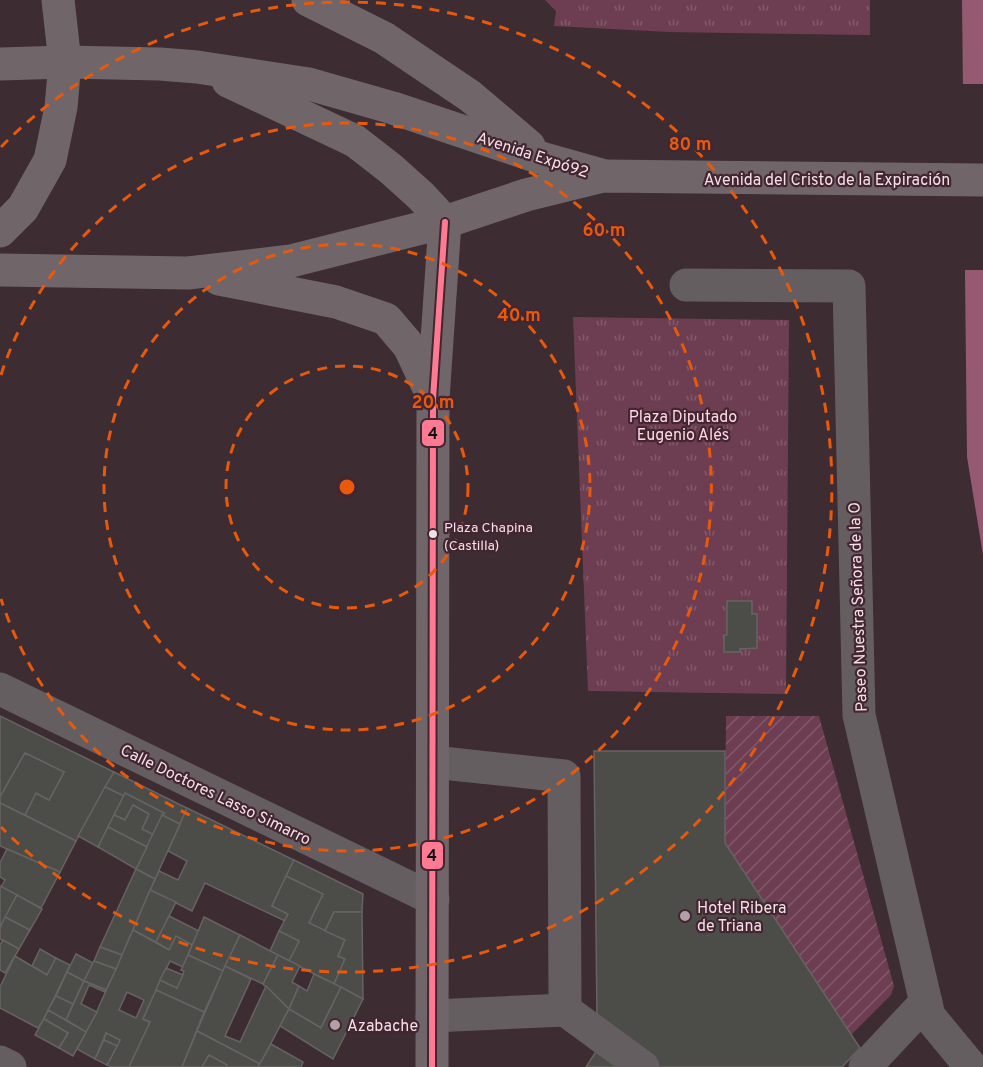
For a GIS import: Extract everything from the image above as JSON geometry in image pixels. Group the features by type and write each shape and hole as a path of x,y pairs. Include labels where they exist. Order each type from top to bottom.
{"main road":[{"path":"0,231 23,208 50,160 61,107 65,62 58,0"},
{"path":"308,0 384,38 460,90 544,159"},
{"name":"Avenida Expo´92","path":"8,60 197,67 309,84 393,108 544,159 603,176"},
{"path":"197,67 355,141 391,169 445,222 434,399 432,1067"},
{"name":"Avenida Expo´92","path":"0,270 188,273 291,261 445,222 526,195 603,176"},
{"name":"Avenida del Cristo de la Expiración","path":"603,176 983,180"},
{"path":"188,273 336,302 386,319 409,346 434,399"}],"street":[{"name":"Paseo Nuestra Señora de la O","path":"687,285 849,286 859,715 929,1016 971,1067"},
{"name":"Calle Doctores Lasso Simarro","path":"0,689 433,899"},
{"path":"433,762 564,776 565,1010"},
{"path":"866,1067 926,1002"},
{"path":"432,1016 565,1010 643,1067"},
{"path":"0,1062 10,1067"}],"green space":[{"path":"545,0 870,0 870,35 669,32 554,26 556,11"},
{"name":"Plaza Diputado Eugenio Alés","path":"573,317 789,320 786,694 588,691"},
{"path":"726,716 819,716 894,986 891,995 851,1035 725,843"}],"shaded area":[{"path":"962,0 983,0 983,555 967,457"}],"pier":[{"path":"960,84 983,84 983,270 962,270"}],"building":[{"path":"727,601 752,601 752,614 757,614 757,648 740,649 740,652 724,652 724,635 727,635"},
{"path":"0,716 114,772 76,841 25,815 36,793 49,800 64,772 25,753 0,797"},
{"name":"Hotel Ribera de Triana","path":"594,751 725,751 725,843 860,1048 842,1067 657,1067 597,1019"},
{"path":"25,753 64,772 49,800 36,793 25,815 0,803 0,797"},
{"path":"114,772 187,808 180,824 125,793 124,796 105,787"},
{"path":"105,787 124,796 98,847 78,836"},
{"path":"125,793 164,813 154,835 142,829 149,814 133,805 125,820 114,815"},
{"path":"0,803 76,841 60,872 0,846"},
{"path":"133,805 149,814 142,829 154,835 147,847 108,827 114,815 125,820"},
{"path":"187,808 294,860 272,906 288,914 285,921 205,883 192,911 150,890 159,871 178,880 187,861 168,851"},
{"path":"162,815 180,824 155,879 136,869"},
{"path":"108,827 147,847 136,869 98,847"},
{"path":"7,849 60,872 41,908 1,887 5,880 0,877 0,863"},
{"path":"294,860 363,894 362,912 334,912 325,931 309,923 323,894 286,876"},
{"path":"136,869 155,879 122,955 100,947"},
{"path":"286,876 323,894 309,923 345,940 338,956 345,959 334,984 289,961 299,941 279,931 288,914 272,906"},
{"path":"0,886 17,895 0,928"},
{"path":"150,890 176,902 156,942 133,930"},
{"path":"17,895 42,909 30,930 5,917"},
{"path":"334,912 362,912 363,999 334,984 345,959 338,956 345,940 325,931"},
{"path":"169,916 199,931 192,945 176,936 169,950 156,942"},
{"path":"5,917 30,930 19,949 0,939 0,928"},
{"path":"204,917 240,935 223,971 188,955"},
{"path":"133,930 169,950 176,936 192,945 183,967 170,961 143,1019 150,1022 129,1067 107,1065 120,1040 106,1033 95,1059 77,1049 97,1011","holes":["127,992 144,1000 136,1018 119,1010"]},
{"path":"279,931 299,941 289,961 270,951"},
{"path":"240,935 278,955 263,984 225,966"},
{"path":"3,940 19,949 5,973 0,970 0,945"},
{"path":"100,947 122,955 116,969 94,961"},
{"path":"40,949 56,958 47,975 32,966"},
{"path":"76,954 93,963 84,981 67,972"},
{"path":"188,955 223,971 204,1012 156,990 160,980 177,988 184,971 181,970"},
{"path":"278,955 300,966 292,982 299,986 289,1009 263,984"},
{"path":"15,956 47,975 56,958 70,965 38,1028 0,1008 0,987"},
{"path":"94,961 116,969 106,990 84,981"},
{"path":"225,966 251,979 225,1036 240,1042 266,986 289,1009 260,1064 197,1031"},
{"path":"166,968 183,975 177,988 160,980"},
{"path":"67,972 84,981 73,1004 56,996"},
{"path":"314,974 341,987 321,1028 289,1009 299,986 307,991"},
{"path":"84,981 106,990 105,992 89,985 81,1004 97,1012 86,1032 66,1020"},
{"path":"341,987 363,999 333,1059 280,1026 289,1009 321,1028"},
{"path":"156,990 204,1012 182,1067 129,1067 150,1022 143,1019"},
{"path":"56,996 73,1004 66,1020 48,1010"},
{"path":"48,1010 86,1032 73,1056 59,1048 68,1033 44,1019"},
{"path":"44,1019 68,1033 59,1048 35,1035"},
{"path":"197,1031 260,1064 258,1067 226,1067 227,1065 209,1055 202,1067 182,1067"},
{"path":"106,1033 120,1040 117,1046 104,1040"},
{"path":"104,1040 117,1046 107,1065 95,1059"},
{"path":"271,1044 303,1062 301,1067 258,1067"},
{"path":"597,1050 630,1067 586,1067"},
{"path":"209,1055 227,1065 226,1067 202,1067"}],"transit line":[{"name":"4","path":"432,1067 433,399 445,222"}],"place":[{"name":"Plaza Chapina (Castilla)","path":"433,534"},
{"name":"Hotel Ribera de Triana","path":"685,916"},
{"name":"Azabache","path":"335,1025"}]}
